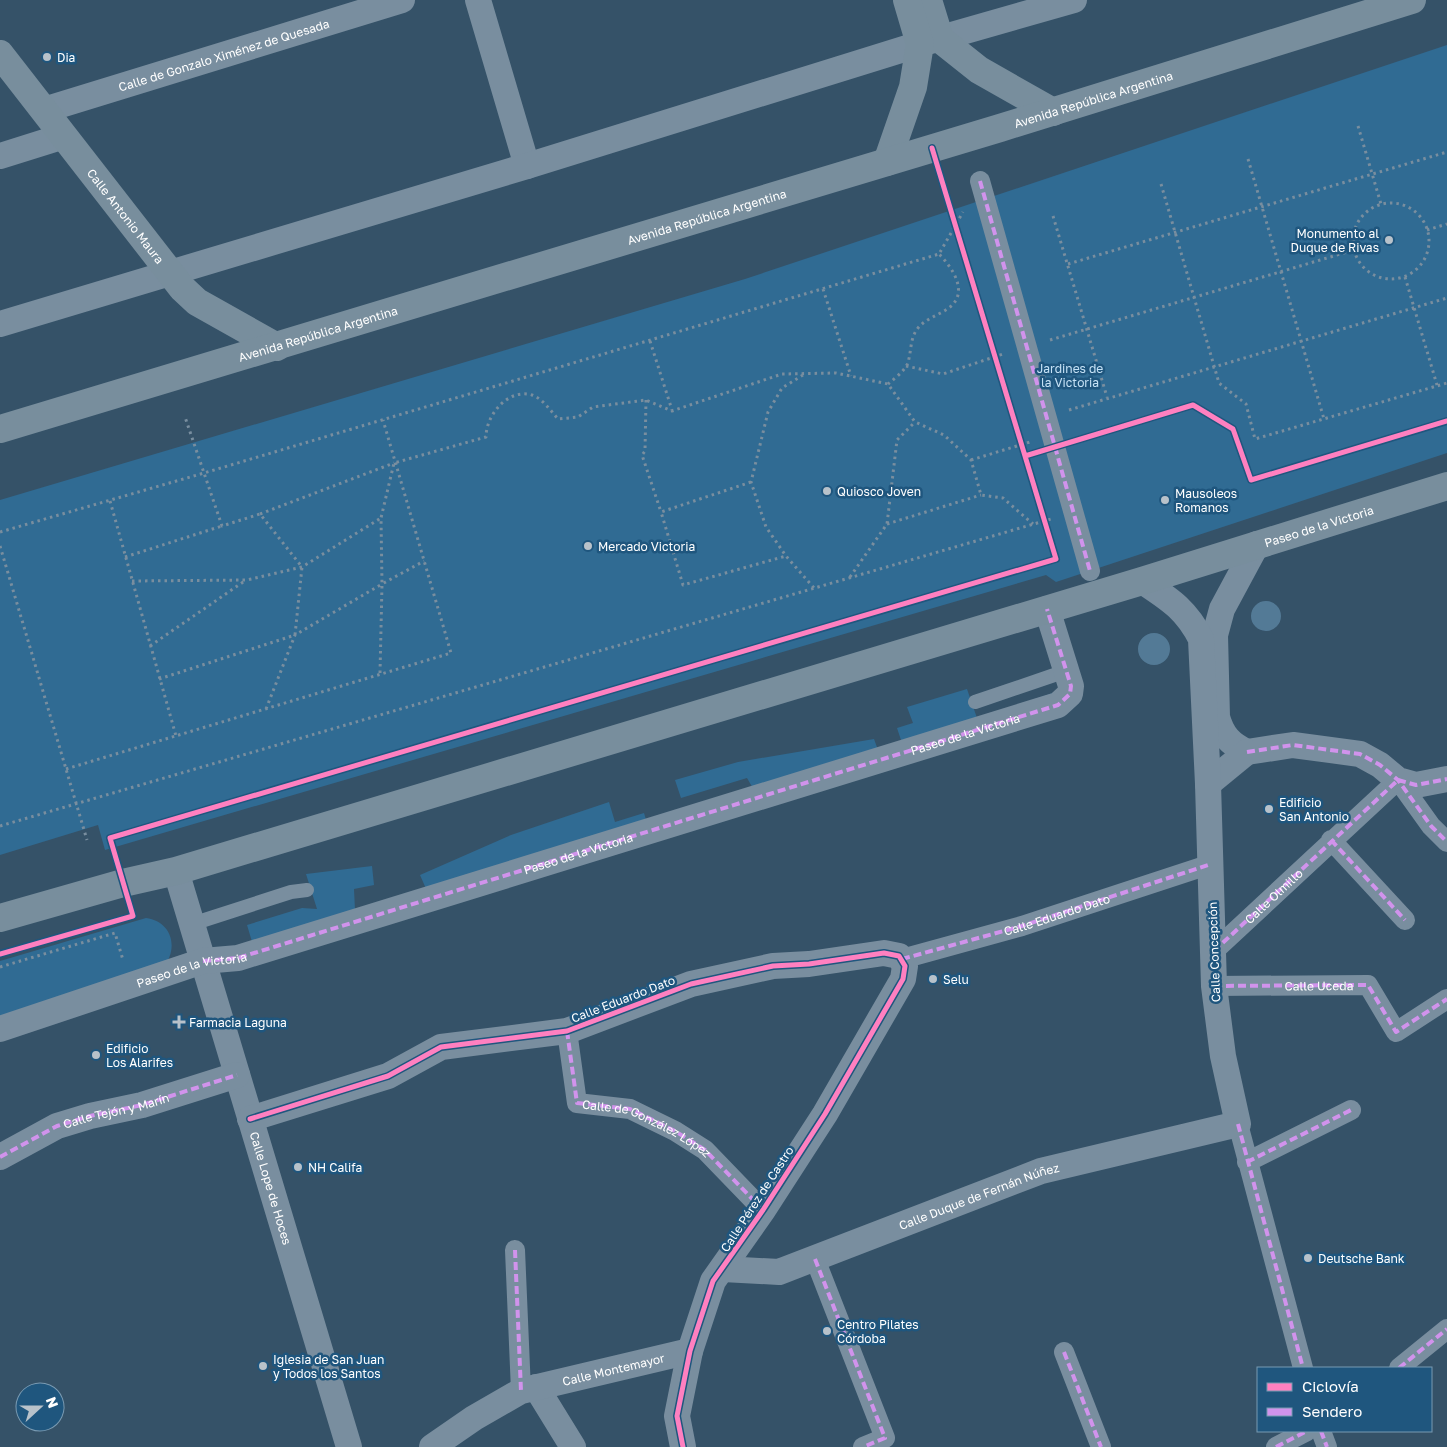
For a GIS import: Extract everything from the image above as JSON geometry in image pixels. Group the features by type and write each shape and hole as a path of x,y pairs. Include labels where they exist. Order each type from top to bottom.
{"main road":[{"path":"907,0 930,42 1053,112"},
{"path":"886,162 930,42 928,0"},
{"name":"Avenida República Argentina","path":"0,429 1053,112 1412,0"},
{"name":"Calle Antonio Maura","path":"0,54 168,274 197,302 277,347"},
{"name":"Paseo de la Victoria","path":"0,918 123,882 176,871 1047,610 1447,486"}],"street":[{"name":"Calle de Gonzalo Ximénez de Quesada","path":"44,110 402,0"},
{"path":"478,0 527,166"},
{"path":"0,324 1074,0"},
{"path":"0,156 64,136"},
{"path":"980,181 1090,572"},
{"path":"1247,752 1231,743 1220,728 1217,717 1215,635 1222,609 1257,544"},
{"name":"Calle Concepción","path":"1142,581 1178,605 1192,622 1201,639 1211,864 1214,986 1223,1056 1247,1162 1303,1367"},
{"name":"Paseo de la Victoria","path":"0,1028 203,961 238,958 1058,705 1070,694 1071,686 1047,610"},
{"path":"1208,784 1247,752 1293,745 1360,754 1380,765 1398,780 1431,826 1447,842"},
{"path":"1398,780 1416,785 1447,780"},
{"name":"Calle Olmillo","path":"1214,951 1331,840 1398,780"},
{"path":"1331,840 1405,920"},
{"name":"Calle Eduardo Dato","path":"250,1119 388,1076 441,1047 567,1031 691,984 773,966 809,964 884,953 896,954 903,969 1022,926 1211,864"},
{"name":"Calle Lope de Hoces","path":"176,871 349,1447"},
{"name":"Calle Pérez de Castro","path":"683,1447 676,1416 690,1351 713,1281 763,1210 825,1114 903,969"},
{"name":"Calle Uceda","path":"1214,986 1368,985 1396,1032 1447,999"},
{"name":"Calle de González López","path":"567,1031 577,1103 630,1110 675,1131 705,1150 763,1210"},
{"name":"Calle Tejón y Marín","path":"0,1157 57,1126 90,1116 142,1105 237,1075"},
{"path":"1247,1162 1351,1110"},
{"name":"Calle Duque de Fernán Núñez","path":"723,1269 779,1272 1041,1171 1238,1124"},
{"path":"515,1250 528,1389 573,1447"},
{"path":"815,1259 885,1438 863,1447"},
{"path":"1400,1367 1447,1328"},
{"name":"Calle Montemayor","path":"432,1447 474,1418 528,1389 690,1351"},
{"path":"1064,1352 1101,1447"},
{"path":"1276,1447 1305,1432"},
{"path":"1321,1432 1327,1447"}],"lane":[{"path":"975,702 1066,670"},
{"path":"192,924 290,892 307,890"}],"path":[{"path":"1358,126 1381,204"},
{"path":"1068,264 1447,152"},
{"path":"1248,159 1324,419"},
{"path":"0,532 939,254 980,181"},
{"path":"1161,184 1219,383 1246,404 1255,439 1447,383"},
{"path":"1394,202 1406,205 1417,212 1427,230 1429,247 1425,259 1417,269 1405,277 1383,278 1371,274 1362,266 1354,250 1354,229 1360,218 1370,209 1381,204 1394,202"},
{"path":"954,214 959,233"},
{"path":"1053,216 1107,398"},
{"path":"1427,230 1447,224"},
{"path":"906,366 943,374 1026,347 1354,250"},
{"path":"888,384 906,366 914,334 918,328 950,307 955,301 958,289 957,279 951,265 939,254"},
{"path":"1405,277 1437,386"},
{"path":"823,289 851,376"},
{"path":"1069,410 1447,298"},
{"path":"650,341 672,411"},
{"path":"993,347 998,365"},
{"path":"125,557 260,514 394,463 486,437 490,420 500,404 507,398 517,395 530,395 540,399 558,419 578,417 593,407 646,400 672,411 782,374 836,373 888,384 915,422 944,435 971,460 981,495"},
{"path":"803,374 782,388 768,412 751,482 766,527 786,556 814,588"},
{"path":"646,400 645,451 642,455 683,585 786,556"},
{"path":"185,417 222,526"},
{"path":"66,769 451,653 383,420"},
{"path":"849,578 887,524 897,440 915,422"},
{"path":"1019,436 1025,456 1053,441"},
{"path":"971,460 1022,445 1053,441"},
{"path":"380,673 381,518 394,463"},
{"path":"661,512 751,482"},
{"path":"887,524 981,495 1003,498 1033,524"},
{"path":"110,500 176,736"},
{"path":"1041,512 1046,531"},
{"path":"0,826 1073,512"},
{"path":"260,514 302,567 295,635 266,709"},
{"path":"132,581 247,580 302,567 381,518"},
{"path":"0,546 87,840"},
{"path":"159,678 295,635 424,561"},
{"path":"150,646 247,580"},
{"path":"0,967 115,933"}],"green space":[{"name":"Jardines de la Victoria","path":"1447,45 1447,453 1056,582 1046,575 105,850 98,825 0,855 0,500 745,279"},
{"path":"967,689 977,718 1056,692 1057,694 903,746 897,728 913,723 907,707"},
{"path":"874,739 878,750 754,790 747,778 681,798 675,780 738,762"},
{"path":"609,802 615,822 644,813 647,823 427,891 420,875 511,835"},
{"path":"372,866 374,885 354,889 355,910 253,945 247,925 302,908 317,909 306,874"},
{"path":"146,918 161,923 169,934 172,948 167,962 0,1020 0,961"}],"shaded area":[{"path":"1266,601 1277,605 1281,616 1277,627 1266,631 1255,627 1251,616 1255,605"},
{"path":"1154,633 1160,634 1165,638 1169,643 1169,655 1165,660 1160,664 1154,665 1148,664 1143,660 1139,655 1138,649 1139,643 1143,638 1148,634"}],"marked path":[{"path":"980,181 1090,571"},
{"path":"203,961 238,958 1058,705 1070,694 1071,686 1047,609"},
{"path":"1247,752 1293,745 1360,754 1380,765 1398,780 1431,826 1447,842"},
{"path":"1398,780 1416,785 1447,779"},
{"path":"1214,951 1398,780"},
{"path":"1331,840 1405,920"},
{"path":"902,959 1022,926 1211,864"},
{"path":"1214,986 1368,985 1396,1032 1447,999"},
{"path":"567,1031 577,1103 630,1109 675,1131 705,1150 763,1210"},
{"path":"0,1157 57,1126 90,1116 142,1105 237,1075"},
{"path":"1247,1162 1351,1110"},
{"path":"1238,1124 1303,1367"},
{"path":"515,1250 521,1391"},
{"path":"815,1259 885,1438 863,1447"},
{"path":"1400,1367 1447,1329"},
{"path":"1064,1352 1101,1447"},
{"path":"1276,1447 1305,1432"},
{"path":"1321,1432 1327,1447"}],"cycle path":[{"path":"932,148 1025,456"},
{"path":"0,954 133,916 110,838 1056,559 1025,456 1193,405 1233,429 1251,480 1447,421"},
{"path":"250,1119 388,1076 441,1047 567,1031 691,984 773,966 809,964 884,953 899,956 905,966 903,979 825,1114 763,1210 713,1281 690,1351 677,1416 683,1447"}],"place":[{"name":"Dia","path":"47,57"},
{"name":"Monumento al Duque de Rivas","path":"1389,240"},
{"name":"Quiosco Joven","path":"827,491"},
{"name":"Mausoleos Romanos","path":"1165,500"},
{"name":"Mercado Victoria","path":"588,546"},
{"name":"Edificio San Antonio","path":"1269,809"},
{"name":"Selu","path":"933,979"},
{"name":"Farmacia Laguna","path":"179,1022"},
{"name":"Edificio Los Alarifes","path":"96,1055"},
{"name":"NH Califa","path":"298,1167"},
{"name":"Deutsche Bank","path":"1308,1258"},
{"name":"Centro Pilates Córdoba","path":"827,1331"},
{"name":"Iglesia de San Juan y Todos los Santos","path":"263,1366"}]}
